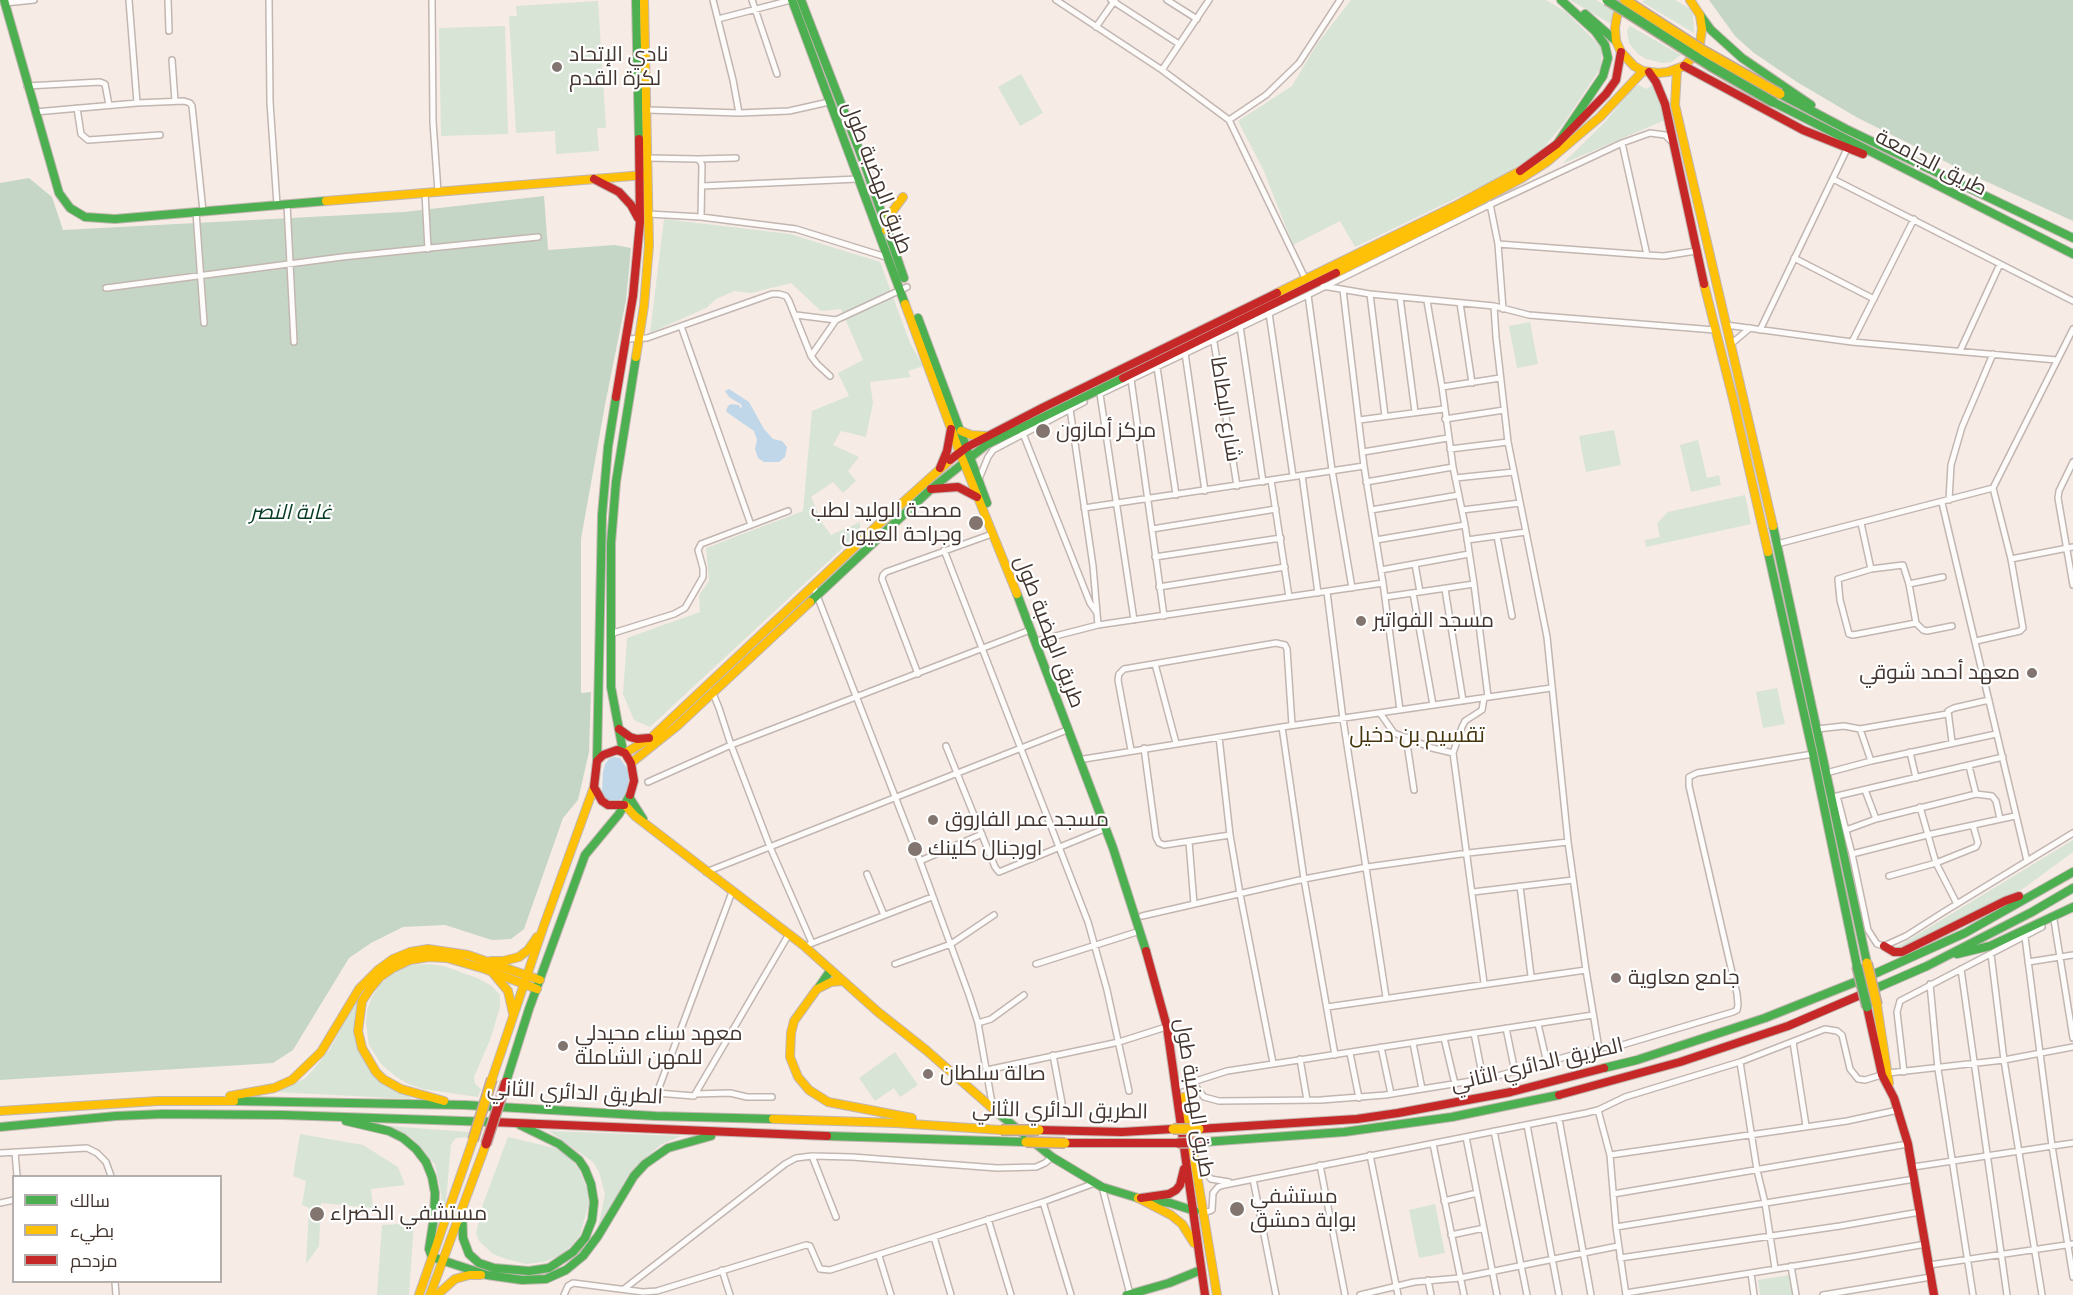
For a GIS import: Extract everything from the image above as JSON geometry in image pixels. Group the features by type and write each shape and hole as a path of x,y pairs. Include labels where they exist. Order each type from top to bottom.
{"main road":[{"path":"430,1295 486,1144 587,851 619,814 634,781 631,763 624,752 610,687 610,543 621,449 647,279 650,214 644,175 636,0"},
{"path":"419,1295 543,928 594,787 597,761 600,542 608,447 636,275 644,175 648,158 644,0"},
{"name":"طريق الهضبة طول","path":"791,0 888,258 904,288"},
{"name":"طريق الهضبة طول","path":"801,0 866,168 904,288 965,454 977,496 1104,829 1140,931 1184,1085"},
{"path":"1561,0 1594,21 1616,41"},
{"path":"1557,144 1608,66 1605,45 1595,31 1561,0"},
{"path":"1607,0 1709,65 1776,98"},
{"path":"1700,15 1702,29 1700,43 1694,56 1680,67 1658,74 1646,71 1627,60 1616,41 1617,16 1626,0 1704,51 1776,98"},
{"path":"5,1 34,112 59,192 70,208 93,218 115,219 644,175"},
{"path":"1692,1 1711,30 1742,58 1846,129"},
{"path":"631,763 678,726 710,690 882,527 940,468 1321,284 1459,208 1517,173 1557,144 1614,85 1621,52"},
{"path":"1680,67 1803,130 1849,146"},
{"path":"1680,67 1675,105 1777,544 1817,729 1821,774"},
{"path":"1646,71 1656,82 1663,98 1714,330 1733,399 1813,754 1830,798 1885,1074 1898,1110 1913,1167 1934,1295"},
{"path":"882,527 931,489 965,454 987,436 1305,278 1493,194 1547,162 1600,117 1646,71"},
{"name":"طريق الجامعة","path":"1776,98 1846,129 2073,238"},
{"name":"طريق الجامعة","path":"1776,98 1849,146 1890,162 2073,254"},
{"path":"594,179 619,192 631,205 640,222"},
{"path":"886,231 889,216 903,197"},
{"path":"940,468 956,430 971,435 987,436"},
{"path":"608,447 621,449"},
{"name":"طريق الهضبة طول","path":"965,454 979,480 1120,849 1142,916 1163,993 1184,1085 1193,1210 1205,1295"},
{"path":"931,489 958,487 977,496"},
{"path":"600,542 610,543"},
{"path":"598,648 610,649"},
{"path":"597,761 609,752 624,752 651,738 710,690"},
{"path":"619,729 624,734 637,739 651,738"},
{"path":"594,787 602,801 616,806 626,802"},
{"path":"626,802 647,826 732,892 789,934 807,944 841,981 1025,1137 1052,1157 1098,1185 1158,1207 1182,1224 1198,1252"},
{"path":"563,872 577,877"},
{"name":"الطريق الدائري الثاني","path":"0,1111 107,1103 205,1101 465,1105 655,1116 896,1123 1001,1130 1122,1132 1345,1120 1398,1113 1511,1092 1637,1060 1765,1018 1863,979 1957,937 2073,872"},
{"path":"1884,946 1894,952 1902,952 2004,902 2048,886"},
{"name":"الطريق الدائري الثاني","path":"0,1127 163,1114 325,1116 514,1122 723,1133 1099,1144 1204,1142 1300,1136 1398,1126 1581,1090 1680,1062 1788,1026 1947,956 2073,888"},
{"path":"1947,956 1990,946 2073,908"},
{"path":"488,961 503,961 519,957 528,950 543,928"},
{"path":"205,1101 274,1088 292,1080 321,1052 358,989 393,959 411,952 428,949 458,953 528,975 539,985"},
{"path":"465,1105 401,1089 383,1079 371,1064 359,1040 359,1014 362,1001 380,977 393,968 410,960 429,957 447,958 491,971 525,985 539,985"},
{"path":"491,971 508,991 513,1016"},
{"path":"830,971 794,1021 789,1045 794,1069 808,1090 838,1105 947,1127"},
{"path":"818,989 831,982 841,981"},
{"path":"325,1116 388,1131 403,1138 426,1162 435,1193 429,1249 432,1257"},
{"path":"462,1211 463,1238 468,1254 479,1263 495,1268 530,1272 549,1268 573,1252 585,1238 592,1220 594,1202 591,1184 585,1169 579,1160 559,1144 514,1122"},
{"path":"432,1257 487,1275 504,1278 534,1281 561,1274 583,1256 598,1236 634,1176 645,1164 657,1154 675,1146 723,1133"},
{"path":"1138,1198 1169,1194 1176,1190 1191,1161"},
{"name":"طريق الهضبة طول","path":"1191,1161 1204,1213 1217,1295"},
{"path":"1138,1198 1170,1203 1204,1213"},
{"path":"1128,1295 1201,1270"},
{"path":"437,1295 455,1279 470,1275 487,1275"}],"street":[{"path":"5,1 34,0"},
{"path":"129,0 137,103"},
{"path":"168,0 169,31"},
{"path":"269,0 270,102 290,264 294,342"},
{"path":"432,0 433,112 438,192"},
{"path":"712,0 733,80 739,113"},
{"path":"752,0 777,74"},
{"path":"718,19 791,0"},
{"path":"1056,0 1162,70 1229,120 1305,278"},
{"path":"1167,0 1197,19"},
{"path":"1162,70 1209,0"},
{"path":"1229,120 1266,94 1299,63 1340,0"},
{"path":"1096,27 1113,1 1179,44"},
{"path":"172,60 175,101"},
{"path":"27,86 100,82 105,84 109,105"},
{"path":"648,110 739,113 789,111 840,100"},
{"path":"34,112 137,103 175,101 190,103 199,211 204,322"},
{"path":"77,108 81,134 87,140 160,135"},
{"path":"979,480 990,453 1021,430 1158,367 1213,336 1308,295 1321,284 1647,133 1665,135 1674,144"},
{"path":"1623,143 1647,255"},
{"path":"1760,330 1849,146"},
{"path":"648,158 736,158"},
{"path":"699,159 702,165 701,217"},
{"path":"702,186 858,179"},
{"path":"1833,179 2073,301"},
{"path":"425,193 428,249"},
{"path":"1493,194 1489,205 1498,244 1503,309"},
{"path":"650,214 701,217 796,229 888,258"},
{"path":"1852,342 1914,219"},
{"path":"2063,233 2073,231"},
{"path":"106,288 290,264 538,237"},
{"path":"1498,244 1664,256 1696,251"},
{"path":"1794,258 1874,299"},
{"path":"1960,351 2000,264"},
{"path":"1321,284 1370,294 1494,306 1529,315 1714,330"},
{"path":"811,356 836,320 904,288"},
{"path":"1343,290 1366,482 1383,583 1400,710"},
{"path":"627,339 639,340 772,294 786,296 796,315 811,356 830,376"},
{"path":"1370,294 1384,416"},
{"path":"1308,295 1332,470 1352,588"},
{"path":"1400,297 1415,412"},
{"path":"1427,301 1474,584 1486,698 1482,710 1465,721 1461,727 1453,753 1484,983"},
{"path":"1460,303 1472,383"},
{"path":"1494,306 1508,442 1547,637 1568,842 1599,1049"},
{"path":"1269,313 1293,476"},
{"path":"796,315 836,320"},
{"path":"1726,325 1852,342 2057,360"},
{"path":"681,326 751,525"},
{"path":"1240,326 1263,482"},
{"path":"1730,345 1750,328"},
{"path":"1976,641 2022,629 2011,559 1993,488 2073,329"},
{"name":"شارع البطاطا","path":"1213,336 1237,486"},
{"path":"1185,353 1205,491"},
{"path":"1949,500 1951,465 1962,427 1993,354"},
{"path":"1158,367 1176,495"},
{"path":"1442,387 1500,378"},
{"path":"1131,379 1164,616"},
{"path":"1100,394 1134,620"},
{"path":"1070,409 1094,573 1098,625"},
{"path":"1359,420 1444,409"},
{"path":"1445,419 1504,410"},
{"path":"1021,430 1090,603 1097,613"},
{"path":"1363,452 1448,438"},
{"path":"1450,449 1508,442"},
{"path":"2073,462 2059,490 2058,498 2070,548 2073,585"},
{"path":"1084,508 1364,466"},
{"path":"1366,482 1453,467"},
{"path":"1455,478 1514,472"},
{"path":"1302,475 1318,593"},
{"path":"1271,480 1289,597"},
{"path":"1777,544 1993,488"},
{"path":"1371,510 1459,495"},
{"path":"1942,502 2027,861"},
{"path":"1461,510 1520,503"},
{"path":"1152,529 1276,509"},
{"path":"610,634 674,614 685,608 703,577 699,547 701,544 788,511"},
{"path":"1861,523 1871,569"},
{"path":"1376,540 1465,525"},
{"path":"1467,540 1526,532"},
{"path":"918,675 882,579 883,575 944,550 992,534"},
{"path":"1497,536 1512,616"},
{"path":"1155,557 1281,538"},
{"path":"2011,559 2070,548"},
{"path":"944,550 1077,892 1095,945 1129,1091"},
{"path":"1381,570 1469,554"},
{"path":"1415,564 1433,705"},
{"path":"1916,623 1849,634 1840,600 1838,579 1871,569 1903,565 1916,623 1927,631 1952,626"},
{"path":"1159,586 1285,567"},
{"path":"1079,576 1094,573"},
{"path":"1909,584 1943,577"},
{"path":"1040,640 1098,625 1383,583"},
{"path":"1385,597 1474,584"},
{"path":"815,589 951,944 978,1023 993,1109"},
{"path":"1446,589 1463,701"},
{"path":"1327,592 1343,719 1386,997"},
{"path":"648,782 731,745 1030,630"},
{"path":"1131,750 1118,680 1119,674 1124,669 1276,643 1285,645 1287,649 1292,725"},
{"path":"1155,664 1176,743"},
{"path":"1084,759 1292,725 1551,688"},
{"path":"710,690 807,944 932,897"},
{"path":"1817,729 1844,726 1860,729 1947,714 1954,708 1989,700"},
{"path":"1380,713 1390,729 1432,748 1453,753"},
{"path":"1947,714 1952,742"},
{"path":"1282,727 1304,879 1335,1055"},
{"path":"1860,729 1870,761"},
{"path":"706,872 1067,730"},
{"path":"1821,774 1952,742 1996,734"},
{"path":"1219,737 1230,835 1273,1063"},
{"path":"1406,737 1414,790"},
{"path":"946,746 999,872 1104,829"},
{"path":"1144,748 1157,841 1164,844 1189,842 1230,835"},
{"path":"1910,752 1916,778"},
{"path":"1184,1085 1214,1100 1307,1100 1391,1094 1515,1072 1702,1023 1737,1010 1737,994 1689,786 1689,777 1697,773 1813,754"},
{"path":"2003,757 1830,798 1846,830 1868,930 1877,944 1884,946 1906,936 2073,833"},
{"path":"1969,766 1976,794"},
{"path":"1865,790 1876,819"},
{"path":"1846,830 1876,819 1976,794 1992,796 1996,801 2000,819"},
{"path":"1920,807 1936,863 1957,904"},
{"path":"1852,854 2015,816"},
{"path":"1889,876 1936,863 1976,847 1978,843 1972,825"},
{"path":"920,861 982,834"},
{"path":"1189,842 1194,904"},
{"path":"1142,916 1366,867 1568,842"},
{"path":"867,874 884,915"},
{"path":"1473,892 1574,880"},
{"path":"1520,886 1531,976"},
{"path":"732,892 657,1093 694,1096 695,1094 730,1093 747,1097 772,1097"},
{"path":"1904,1072 1897,1008 1900,1001 2025,937 2073,908"},
{"path":"895,964 951,944 994,915"},
{"path":"2054,920 2073,1038"},
{"path":"1036,964 1140,931"},
{"path":"695,1094 789,934"},
{"path":"2025,937 2052,1146 2071,1245 2073,1277"},
{"path":"1991,954 2017,1151 2042,1295"},
{"path":"2028,962 2073,955"},
{"path":"1961,969 2007,1295"},
{"path":"1327,1007 1531,976 1586,970"},
{"path":"1930,984 1938,1069 1973,1295"},
{"path":"978,1023 991,1019 1024,995"},
{"path":"1184,1085 1217,1073 1273,1063 1593,1015"},
{"path":"1538,1024 1547,1063"},
{"path":"987,1070 1119,1042 1167,1026"},
{"path":"1506,1029 1515,1072"},
{"path":"1204,1213 1212,1209 1215,1190 1237,1182 1598,1110 1624,1097 1740,1062 1826,1029 1838,1030 1842,1035 1850,1069 1858,1079 1865,1080 1885,1074 2004,1060 2073,1047"},
{"path":"1474,1033 1484,1079"},
{"path":"1444,1038 1455,1084"},
{"path":"1793,1042 1806,1126"},
{"path":"1413,1043 1422,1089"},
{"path":"1381,1047 1391,1094"},
{"path":"1350,1053 1359,1098"},
{"path":"1053,1055 1062,1103"},
{"path":"1300,1059 1307,1100"},
{"path":"1740,1062 1775,1268"},
{"path":"1598,1110 1610,1155 1618,1246 1626,1294 1926,1244"},
{"path":"1610,1155 1847,1121 1898,1110"},
{"path":"1559,1119 1591,1295"},
{"path":"1527,1125 1559,1295"},
{"path":"1494,1131 1527,1295"},
{"path":"1466,1137 1497,1295"},
{"path":"1913,1167 2073,1143"},
{"path":"1433,1144 1464,1295"},
{"path":"1613,1194 1908,1144"},
{"path":"0,1153 87,1148 97,1153 106,1162 111,1175"},
{"path":"15,1152 17,1175"},
{"path":"624,1289 784,1164 796,1158 813,1155 878,1158 996,1168 1036,1167 1052,1157"},
{"path":"813,1155 836,1217"},
{"path":"1370,1155 1398,1295"},
{"path":"1191,1161 1211,1179 1221,1182 1237,1182"},
{"path":"1320,1165 1345,1295"},
{"path":"1253,1179 1276,1295"},
{"path":"1616,1227 1915,1179"},
{"path":"564,1295 568,1286 573,1282 643,1292 657,1291 806,1245 810,1246 820,1269 824,1270 879,1256 1098,1185 1128,1295"},
{"path":"1444,1202 1477,1193"},
{"path":"1043,1202 1071,1295"},
{"path":"1620,1258 1770,1237 1921,1212"},
{"path":"988,1219 1011,1295"},
{"path":"1451,1235 1484,1228"},
{"path":"933,1237 951,1295"},
{"path":"1929,1265 2071,1245"},
{"path":"1360,1295 1395,1286 1428,1280 1460,1278 1618,1246"},
{"path":"879,1256 891,1295"},
{"path":"1791,1266 1796,1295"},
{"path":"722,1270 730,1295"},
{"path":"1751,1274 1754,1295"},
{"path":"1823,1295 1931,1277"},
{"path":"1428,1280 1431,1295"}],"green space":[{"path":"1351,0 1546,0 1566,12 1602,48 1601,67 1564,123 1545,146 1531,158 1494,180 1355,247 1340,221 1293,245 1263,169 1238,121 1292,86 1317,44"},
{"path":"1570,0 1596,0 1615,11 1611,24"},
{"path":"1645,0 1675,0 1690,9 1693,15 1694,33 1642,2"},
{"path":"1709,0 2073,0 2073,221 1972,175 1858,118 1797,82 1754,53 1735,36"},
{"path":"598,1 606,128 597,128 599,151 556,154 555,131 516,133 509,16 517,16 516,6"},
{"path":"505,26 508,134 441,136 439,28"},
{"path":"1629,26 1681,55 1671,62 1663,63 1646,59 1638,54 1629,43 1627,32"},
{"path":"1021,74 1043,113 1020,126 998,87"},
{"path":"1639,85 1646,89 1653,85 1660,96 1665,120 1562,164 1605,122 1633,88"},
{"name":"غابة النصر","path":"29,178 52,197 63,230 404,212 544,196 548,250 614,245 631,248 626,300 581,539 581,693 591,692 589,752 578,800 563,818 524,929 511,939 492,940 445,925 403,927 371,943 349,958 293,1050 273,1063 0,1080 0,183"},
{"path":"664,219 790,234 880,262 910,343 923,366 908,371 911,377 870,382 873,403 866,437 841,431 833,445 859,457 848,471 856,481 843,493 833,482 811,497 823,524 831,535 860,522 860,532 650,727 634,720 623,694 627,638 700,612 699,595 709,581 706,548 803,511 812,411 849,396 838,373 863,360 841,309 821,311 791,283 751,293 734,291 716,299 706,308 650,333"},
{"path":"1530,322 1538,364 1517,368 1509,326"},
{"path":"1614,430 1621,465 1586,472 1579,436"},
{"path":"1698,440 1707,478 1719,475 1721,485 1691,492 1680,445"},
{"path":"1745,495 1751,524 1646,547 1645,540 1660,537 1657,523 1668,512"},
{"path":"1777,688 1785,724 1763,728 1756,692"},
{"path":"2073,840 2073,852 2024,888 1902,948 1897,947"},
{"path":"411,965 444,966 477,978 492,986 500,995 500,1007 490,1040 474,1077 475,1084 481,1089 478,1097 423,1089 408,1084 381,1064 369,1045 367,1010 380,985 401,969"},
{"path":"362,991 355,1028 390,1086 413,1099 275,1092 304,1079 313,1070 330,1049"},
{"path":"895,1052 918,1085 900,1097 894,1088 875,1101 859,1078"},
{"path":"388,1126 469,1132 468,1137 456,1138 451,1144 446,1201 442,1212 441,1193 435,1165 408,1135"},
{"path":"549,1131 681,1136 662,1144 636,1166 598,1228 605,1194 599,1172 593,1162"},
{"path":"300,1134 363,1145 398,1167 405,1185 371,1189 373,1208 321,1203 319,1246 306,1264 309,1208 302,1205 306,1181 293,1176"},
{"path":"508,1137 555,1148 568,1156 579,1169 587,1189 589,1203 580,1235 559,1256 543,1262 526,1264 493,1254 479,1241 476,1233 483,1204"},
{"path":"1435,1204 1445,1253 1419,1258 1409,1210"},
{"path":"414,1223 409,1295 377,1295 382,1225"},
{"path":"1790,1275 1793,1295 1760,1295 1758,1280"}],"water":[{"path":"729,389 749,402 764,429 773,439 782,441 787,447 785,457 779,462 764,462 758,458 754,431 726,411 731,404 739,405 741,409 742,405 729,397 725,391"},
{"path":"614,757 620,758 628,770 629,786 626,796 618,801 605,798 602,792 605,764"}],"traffic: fast":[{"path":"4,0 59,193 70,208 85,217 115,219 326,201"},
{"path":"636,0 639,139"},
{"path":"792,0 905,304"},
{"path":"801,0 866,168 904,278"},
{"path":"1557,144 1603,76 1608,58 1605,45 1595,31 1561,0"},
{"path":"1607,0 1709,65 1773,102"},
{"path":"1585,14 1616,41"},
{"path":"1700,15 1711,30 1742,58 1811,105"},
{"path":"1780,94 1846,129 2073,238"},
{"path":"1773,102 2073,254"},
{"path":"918,318 987,503"},
{"path":"623,751 611,687 611,543 616,482 636,357"},
{"path":"810,602 931,489 986,445 1123,378"},
{"path":"597,761 602,515 608,447 616,397"},
{"path":"1773,526 1867,963"},
{"path":"1768,552 1857,966"},
{"path":"1017,594 1113,848 1146,951"},
{"path":"506,1082 529,1009 585,855 619,814 630,795"},
{"path":"629,797 643,819"},
{"path":"1604,1068 1637,1060 1765,1018 1863,979 1965,933 2073,872"},
{"path":"1865,993 1927,966 2032,912 2073,888"},
{"path":"1957,954 1990,946 2073,907"},
{"path":"1857,966 1867,1007"},
{"path":"819,987 830,971"},
{"path":"1204,1142 1344,1132 1452,1117 1559,1095"},
{"path":"234,1101 465,1105 655,1116 773,1119"},
{"path":"0,1127 163,1114 283,1115 492,1122"},
{"path":"999,1114 1052,1157 1102,1187 1195,1211"},
{"path":"346,1121 389,1131 403,1138 426,1162 435,1193 429,1249 432,1257 487,1275 522,1280 546,1279 566,1270 583,1256 598,1236 634,1176 645,1164 668,1148 711,1136"},
{"path":"462,1211 463,1238 469,1254 479,1263 494,1268 529,1271 549,1268 573,1252 585,1238 592,1220 594,1202 591,1184 585,1169 579,1160 559,1144 520,1125"},
{"path":"827,1136 1026,1142"},
{"path":"1127,1295 1169,1283 1201,1270"}],"traffic: slow":[{"path":"636,357 644,306 649,245 644,0"},
{"path":"1625,0 1704,51 1780,94"},
{"path":"1623,4 1617,16 1615,28 1616,41 1621,52 1634,66 1643,71 1658,73 1684,66 1694,56 1700,43 1702,29 1700,15 1690,0"},
{"path":"1677,69 1675,105 1773,526"},
{"path":"1336,273 1461,211 1547,162 1600,117 1643,71"},
{"path":"1277,293 1457,205 1520,171"},
{"path":"326,201 644,175"},
{"path":"886,230 889,216 903,197"},
{"path":"1704,284 1768,552"},
{"path":"905,304 960,453 1017,594"},
{"path":"961,431 971,435 987,436"},
{"path":"625,753 651,738 950,460"},
{"path":"631,763 677,726 810,602"},
{"path":"492,1079 594,787"},
{"path":"625,805 635,816 803,945 999,1114"},
{"path":"491,961 519,957 528,950 537,937"},
{"path":"230,1096 274,1088 292,1080 321,1052 359,989 393,959 410,952 428,949 468,955 540,980"},
{"path":"444,1101 401,1089 383,1079 376,1072 362,1048 358,1031 362,1001 370,989 380,977 393,968 410,960 429,957 447,958 485,969 537,989"},
{"path":"1867,963 1877,1005"},
{"path":"493,973 508,991 513,1013"},
{"path":"841,981 831,982 817,989 794,1021 790,1057 798,1077 809,1090 828,1102 912,1118"},
{"path":"1877,1005 1889,1083"},
{"path":"473,1140 492,1079"},
{"path":"1184,1097 1217,1295"},
{"path":"0,1111 158,1101 234,1101"},
{"path":"773,1119 896,1123 1001,1130"},
{"path":"1173,1129 1199,1129"},
{"path":"1001,1130 1039,1130"},
{"path":"419,1295 473,1140"},
{"path":"1026,1142 1065,1143"},
{"path":"430,1295 486,1144"},
{"path":"1138,1198 1171,1215 1182,1224 1194,1243"},
{"path":"437,1295 455,1279 469,1275 481,1275"}],"traffic: jam":[{"path":"1520,171 1557,144 1606,94 1616,80 1621,52"},
{"path":"1684,66 1803,130 1863,154"},
{"path":"1649,72 1665,104 1704,284"},
{"path":"616,397 633,296 640,222 639,139"},
{"path":"594,179 619,192 631,205 638,218"},
{"path":"1123,378 1336,273"},
{"path":"950,460 967,447 1044,407 1277,293"},
{"path":"940,468 947,451 951,429"},
{"path":"931,489 958,487 977,497"},
{"path":"619,729 630,737 649,738"},
{"path":"624,805 608,805 602,801 594,787 597,761 603,755 617,750 625,753 631,763 634,781 630,795"},
{"path":"1884,946 1894,952 1902,952 2019,896"},
{"path":"1146,951 1167,1027 1205,1295"},
{"path":"1559,1095 1680,1062 1788,1026 1865,993"},
{"path":"1867,1007 1882,1075 1894,1098 1908,1144 1934,1295"},
{"path":"1199,1129 1357,1119 1398,1113 1511,1092 1604,1068"},
{"path":"486,1144 506,1082"},
{"path":"492,1122 827,1136"},
{"path":"1039,1130 1122,1132 1173,1129"},
{"path":"1178,1143 1204,1142"},
{"path":"1065,1143 1178,1143"},
{"path":"1141,1198 1169,1194 1176,1190 1180,1185 1184,1169"}],"place":[{"name":"نادي الإتحاد لكرة القدم","path":"557,67"},
{"name":"مركز أمازون","path":"1043,431"},
{"name":"مصحة الوليد لطب وجراحة العيون","path":"976,523"},
{"name":"مسجد الفواتير","path":"1361,621"},
{"name":"معهد أحمد شوقي","path":"2032,673"},
{"name":"مسجد عمر الفاروق","path":"933,820"},
{"name":"اورجنال كلينك","path":"915,849"},
{"name":"جامع معاوية","path":"1616,978"},
{"name":"معهد سناء محيدلي للمهن الشاملة","path":"563,1046"},
{"name":"صالة سلطان","path":"928,1074"},
{"name":"مستشفي بوابة دمشق","path":"1237,1209"},
{"name":"مستشفي الخضراء","path":"317,1214"}],"district":[{"name":"تقسيم بن دخيل","path":"1417,736"}]}
